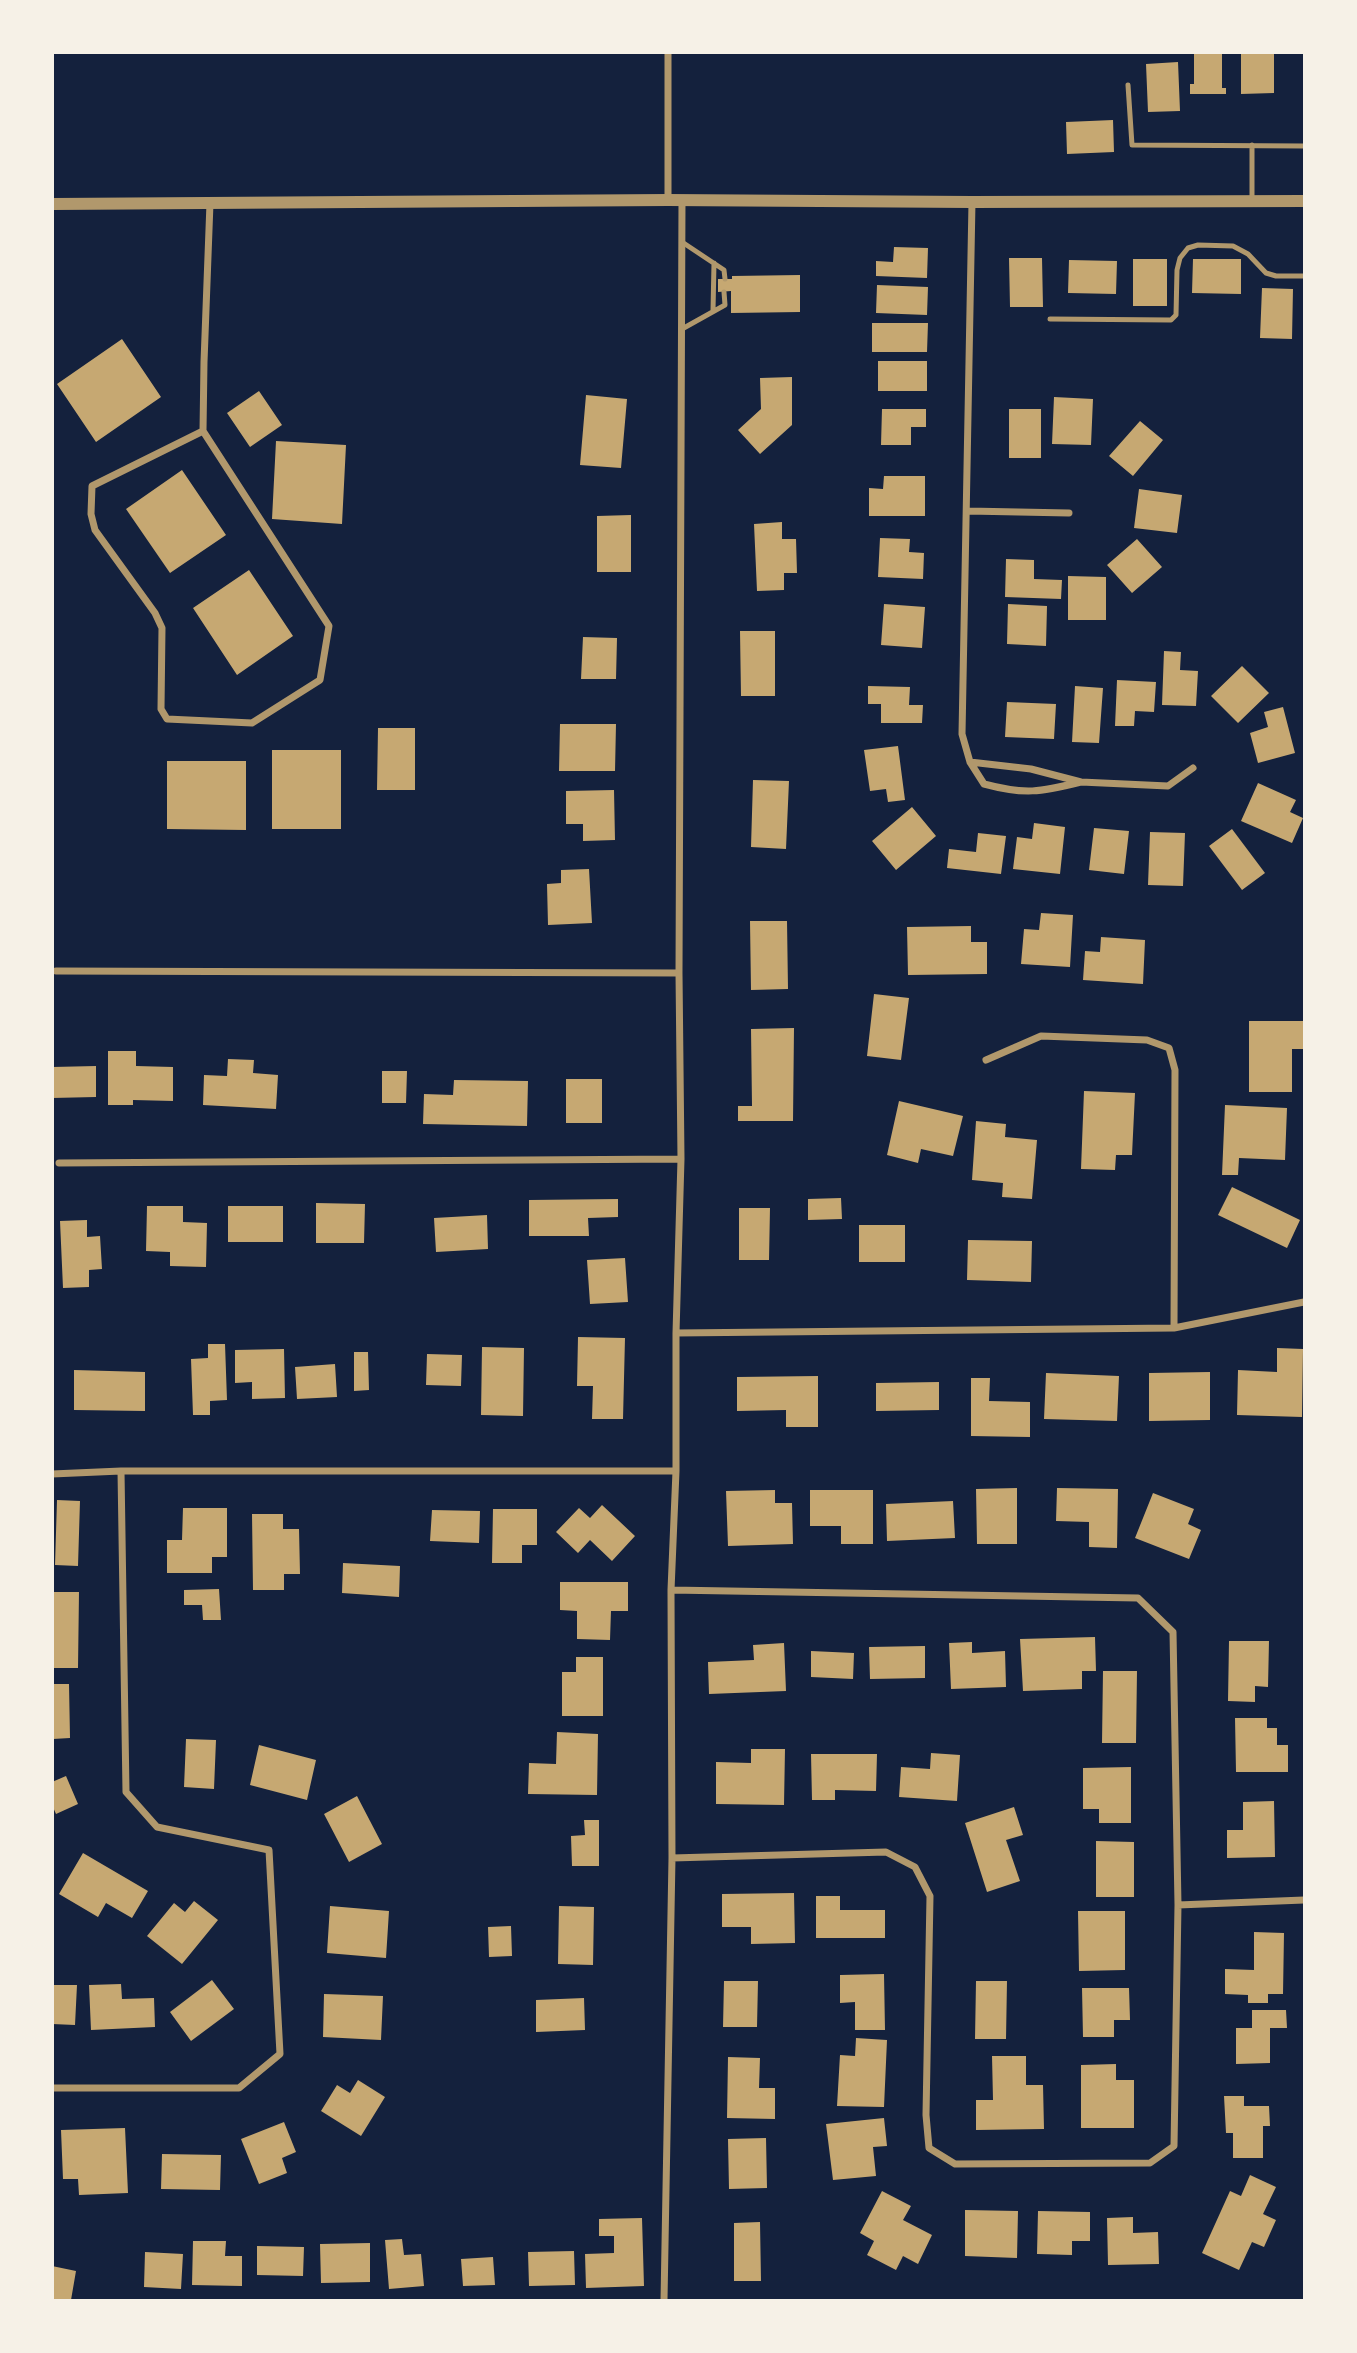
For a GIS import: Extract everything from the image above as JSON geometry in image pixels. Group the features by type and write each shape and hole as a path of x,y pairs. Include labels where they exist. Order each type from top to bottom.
{"street":[{"path":"668,52 668,200"},
{"path":"52,204 668,200 1304,201"},
{"path":"664,2301 672,1858 671,1590 676,1471 676,1333 681,1159 679,973 682,200"},
{"path":"972,202 962,734 970,762 984,784 1011,791 1044,791 1081,782"},
{"path":"203,431 92,486 91,514 95,530 155,613 162,628 161,709 167,719 252,723 320,680 329,626 203,431 210,203"},
{"path":"968,512 1069,513"},
{"path":"970,762 1031,769 1081,782 1168,786 1192,768"},
{"path":"56,971 679,973"},
{"path":"986,1060 1041,1036 1147,1040 1169,1048 1175,1070 1174,1328"},
{"path":"59,1163 681,1159"},
{"path":"676,1333 1174,1328 1304,1302"},
{"path":"52,1474 121,1471 676,1471"},
{"path":"52,2088 239,2088 280,2054 269,1850 157,1827 126,1792 121,1471"},
{"path":"671,1590 1138,1598 1173,1632 1178,1905 1174,2146 1150,2163 955,2164 929,2148 926,2115 930,1896 915,1867 886,1852 672,1858"},
{"path":"1178,1905 1304,1900"}],"lane":[{"path":"1128,85 1132,145 1304,146"},
{"path":"1252,145 1252,201"},
{"path":"682,242 724,270 725,279"},
{"path":"1049,319 1171,320 1176,315 1177,270 1180,258 1188,248 1198,245 1233,246 1248,254 1266,272 1276,276 1304,276"},
{"path":"713,311 714,262"},
{"path":"682,329 725,304 724,292"}],"building":[{"path":"1194,52 1222,52 1222,88 1226,88 1226,94 1190,94 1190,84 1194,84"},
{"path":"1241,52 1274,52 1274,93 1241,94"},
{"path":"1178,62 1180,111 1148,112 1146,64"},
{"path":"1113,120 1114,152 1067,154 1066,122"},
{"path":"894,247 928,248 927,278 876,276 876,261 893,262"},
{"path":"1009,258 1042,258 1043,307 1010,307"},
{"path":"1133,259 1167,259 1167,306 1133,306"},
{"path":"1193,259 1241,259 1241,294 1192,293"},
{"path":"1069,260 1117,261 1116,294 1068,293"},
{"path":"800,275 800,312 731,313 731,291 718,292 718,279 732,279 732,276"},
{"path":"877,285 928,287 927,315 876,313"},
{"path":"1262,288 1293,289 1292,339 1260,338"},
{"path":"872,323 928,323 927,352 872,352"},
{"path":"122,339 161,397 96,442 57,384"},
{"path":"878,361 927,361 927,391 878,391"},
{"path":"792,377 792,425 760,454 738,430 761,409 760,378"},
{"path":"259,391 282,425 250,447 227,413"},
{"path":"586,395 627,399 621,468 580,465"},
{"path":"1054,397 1093,399 1091,445 1052,444"},
{"path":"882,409 926,409 926,427 911,427 911,445 881,445"},
{"path":"1009,409 1041,409 1041,458 1009,458"},
{"path":"1140,421 1163,440 1133,476 1109,456"},
{"path":"276,441 346,445 342,524 272,519"},
{"path":"182,470 226,535 170,573 126,509"},
{"path":"884,476 925,476 925,516 869,516 869,488 883,489"},
{"path":"1139,489 1182,495 1177,533 1134,528"},
{"path":"631,515 631,572 597,572 597,516"},
{"path":"782,522 782,539 796,539 797,573 784,573 784,590 757,591 754,524"},
{"path":"880,538 910,539 909,552 924,553 923,579 878,577"},
{"path":"1137,539 1162,567 1132,593 1107,565"},
{"path":"1006,559 1034,560 1034,579 1062,580 1061,599 1005,597"},
{"path":"249,570 293,636 237,675 193,608"},
{"path":"1068,576 1106,577 1106,620 1068,620"},
{"path":"884,604 925,607 922,648 881,645"},
{"path":"1008,604 1047,606 1046,646 1007,644"},
{"path":"740,631 775,631 775,696 741,696"},
{"path":"583,637 617,638 616,679 581,679"},
{"path":"1164,651 1181,652 1180,670 1198,671 1196,706 1162,705"},
{"path":"1242,666 1269,693 1238,723 1211,696"},
{"path":"1117,680 1156,682 1154,712 1135,711 1134,726 1115,726"},
{"path":"868,686 910,687 909,705 923,705 922,723 881,723 881,704 868,704"},
{"path":"1075,686 1103,688 1099,743 1072,742"},
{"path":"1007,702 1056,704 1054,739 1005,737"},
{"path":"1283,707 1295,753 1258,763 1250,733 1268,727 1264,712"},
{"path":"560,724 616,724 615,771 559,771"},
{"path":"378,728 415,728 415,790 377,790"},
{"path":"898,746 905,800 888,802 886,789 870,791 864,750"},
{"path":"272,750 341,750 341,829 272,829"},
{"path":"167,761 246,761 246,830 167,829"},
{"path":"753,780 789,781 786,849 751,847"},
{"path":"1258,783 1296,800 1290,812 1303,818 1292,843 1241,821"},
{"path":"614,790 615,840 583,841 583,824 566,824 566,791"},
{"path":"912,807 936,836 896,870 872,841"},
{"path":"1034,823 1065,827 1060,874 1013,869 1017,837 1032,839"},
{"path":"1094,828 1129,831 1124,874 1089,870"},
{"path":"1232,829 1265,873 1242,890 1209,846"},
{"path":"1150,832 1185,833 1183,886 1148,885"},
{"path":"978,833 1006,836 1001,874 947,868 949,849 976,852"},
{"path":"589,869 592,923 548,925 547,884 561,883 561,870"},
{"path":"1041,913 1073,915 1070,967 1021,964 1024,929 1039,930"},
{"path":"750,921 787,921 788,989 751,990"},
{"path":"971,926 971,942 987,942 987,974 908,975 907,927"},
{"path":"1101,937 1145,940 1143,984 1083,980 1085,951 1100,952"},
{"path":"874,994 909,998 901,1060 867,1056"},
{"path":"1249,1021 1304,1021 1304,1049 1292,1049 1292,1092 1249,1092"},
{"path":"794,1028 793,1121 738,1121 738,1106 752,1106 751,1029"},
{"path":"108,1051 136,1051 136,1066 173,1067 173,1101 133,1100 133,1105 108,1105"},
{"path":"228,1059 254,1060 253,1073 278,1075 276,1109 203,1105 204,1075 227,1076"},
{"path":"96,1066 96,1097 52,1098 52,1067"},
{"path":"382,1071 407,1071 406,1103 382,1103"},
{"path":"566,1079 602,1079 602,1123 566,1123"},
{"path":"454,1080 528,1081 527,1126 423,1124 424,1094 453,1095"},
{"path":"1084,1091 1135,1093 1132,1155 1116,1155 1115,1170 1081,1169"},
{"path":"899,1101 963,1116 953,1156 921,1149 918,1163 887,1155"},
{"path":"1225,1105 1287,1108 1285,1160 1239,1158 1238,1175 1222,1175"},
{"path":"976,1121 1006,1124 1005,1137 1037,1140 1032,1199 1002,1197 1003,1183 972,1180"},
{"path":"1232,1187 1300,1220 1287,1248 1218,1215"},
{"path":"841,1198 842,1219 808,1220 808,1199"},
{"path":"618,1199 618,1217 588,1218 589,1236 529,1236 529,1200"},
{"path":"316,1203 365,1204 364,1243 316,1243"},
{"path":"147,1206 183,1206 183,1222 207,1223 206,1267 170,1266 170,1252 146,1251"},
{"path":"228,1206 283,1206 283,1242 228,1242"},
{"path":"739,1208 770,1208 769,1260 739,1260"},
{"path":"487,1215 488,1249 436,1252 434,1218"},
{"path":"87,1220 87,1237 100,1236 102,1269 89,1270 89,1287 63,1288 60,1221"},
{"path":"859,1225 905,1225 905,1262 859,1262"},
{"path":"968,1240 1032,1241 1031,1282 967,1280"},
{"path":"625,1258 628,1302 590,1304 587,1260"},
{"path":"578,1337 625,1338 623,1419 592,1419 593,1386 577,1386"},
{"path":"208,1344 225,1344 227,1400 210,1401 210,1415 193,1415 191,1359 208,1358"},
{"path":"482,1347 524,1348 523,1416 481,1415"},
{"path":"1277,1348 1303,1349 1302,1417 1237,1415 1238,1370 1277,1372"},
{"path":"284,1349 285,1398 252,1399 252,1382 235,1383 235,1350"},
{"path":"354,1352 368,1352 369,1390 354,1391"},
{"path":"427,1354 462,1355 461,1386 426,1385"},
{"path":"335,1364 337,1397 297,1399 295,1367"},
{"path":"74,1370 145,1372 145,1411 74,1410"},
{"path":"1210,1372 1210,1420 1149,1421 1149,1373"},
{"path":"1046,1373 1119,1376 1117,1421 1044,1419"},
{"path":"818,1376 818,1427 786,1427 786,1410 737,1411 737,1377"},
{"path":"971,1378 990,1378 989,1401 1030,1402 1030,1437 971,1436"},
{"path":"939,1382 939,1410 876,1411 876,1383"},
{"path":"1017,1488 1017,1544 977,1544 976,1489"},
{"path":"1057,1488 1118,1489 1117,1548 1089,1547 1089,1522 1056,1521"},
{"path":"775,1490 775,1503 792,1503 793,1544 728,1546 726,1491"},
{"path":"810,1490 873,1490 873,1544 841,1544 841,1526 810,1526"},
{"path":"1153,1493 1194,1509 1188,1524 1201,1530 1189,1559 1135,1538"},
{"path":"57,1500 80,1501 78,1566 55,1565"},
{"path":"953,1501 955,1538 887,1541 886,1504"},
{"path":"602,1505 635,1536 612,1561 590,1540 578,1553 556,1532 579,1508 590,1518"},
{"path":"183,1508 227,1508 227,1557 212,1557 212,1573 167,1573 167,1540 182,1540"},
{"path":"493,1509 537,1509 537,1545 522,1545 522,1563 492,1563"},
{"path":"432,1510 480,1511 479,1543 430,1541"},
{"path":"252,1514 283,1514 283,1529 299,1529 300,1574 284,1574 284,1590 253,1590"},
{"path":"343,1563 400,1566 399,1597 342,1593"},
{"path":"560,1582 628,1582 628,1611 611,1611 610,1640 577,1639 577,1611 560,1610"},
{"path":"219,1589 221,1620 203,1620 202,1605 184,1605 184,1590"},
{"path":"52,1592 79,1592 78,1668 52,1668"},
{"path":"1095,1637 1096,1671 1082,1671 1082,1689 1023,1691 1020,1639"},
{"path":"1229,1641 1269,1641 1268,1687 1255,1686 1255,1702 1228,1701"},
{"path":"972,1642 972,1653 1005,1651 1006,1687 951,1689 949,1643"},
{"path":"784,1643 786,1691 709,1694 708,1662 754,1660 753,1645"},
{"path":"925,1646 925,1678 870,1679 869,1647"},
{"path":"811,1651 854,1653 853,1679 811,1677"},
{"path":"576,1657 603,1657 603,1716 562,1716 562,1672 576,1672"},
{"path":"1103,1671 1137,1671 1136,1743 1102,1743"},
{"path":"52,1684 69,1684 70,1738 53,1739"},
{"path":"1235,1718 1267,1718 1267,1728 1277,1728 1277,1745 1288,1745 1288,1772 1236,1772"},
{"path":"557,1732 598,1734 597,1795 528,1794 529,1763 556,1764"},
{"path":"186,1739 216,1740 214,1789 184,1787"},
{"path":"259,1745 316,1760 307,1800 250,1785"},
{"path":"751,1749 785,1749 784,1805 716,1804 716,1762 751,1763"},
{"path":"931,1753 960,1755 957,1801 899,1797 901,1767 930,1769"},
{"path":"811,1754 877,1754 876,1791 835,1790 835,1800 812,1800"},
{"path":"1131,1767 1131,1823 1099,1823 1099,1809 1083,1809 1083,1768"},
{"path":"66,1776 78,1804 56,1814 52,1805 52,1782"},
{"path":"357,1796 382,1844 349,1862 324,1814"},
{"path":"1274,1801 1275,1857 1227,1858 1227,1830 1243,1830 1243,1802"},
{"path":"1014,1807 1023,1835 1006,1840 1020,1881 987,1892 965,1823"},
{"path":"584,1820 599,1820 599,1866 572,1866 571,1836 585,1835"},
{"path":"1096,1841 1134,1842 1134,1897 1096,1897"},
{"path":"83,1853 148,1891 132,1918 106,1903 98,1917 59,1894"},
{"path":"794,1893 795,1943 751,1944 751,1927 722,1927 722,1894"},
{"path":"816,1896 840,1896 840,1910 885,1910 885,1938 816,1938"},
{"path":"194,1901 218,1920 182,1964 147,1936 174,1903 185,1912"},
{"path":"330,1906 389,1911 386,1958 327,1953"},
{"path":"559,1906 594,1907 593,1965 558,1964"},
{"path":"1078,1911 1125,1911 1125,1970 1079,1971"},
{"path":"511,1926 512,1956 489,1957 488,1927"},
{"path":"1254,1932 1284,1933 1283,1994 1268,1994 1268,2003 1248,2003 1248,1995 1225,1994 1225,1969 1254,1970"},
{"path":"884,1974 885,2030 855,2030 855,2002 840,2003 840,1975"},
{"path":"212,1980 234,2009 191,2041 170,2012"},
{"path":"724,1981 758,1981 757,2027 723,2027"},
{"path":"976,1981 1007,1981 1006,2039 975,2039"},
{"path":"121,1984 122,1999 154,1998 155,2027 91,2030 89,1985"},
{"path":"52,1985 77,1985 75,2025 52,2024"},
{"path":"1082,1988 1129,1988 1130,2020 1114,2020 1114,2037 1083,2037"},
{"path":"324,1994 383,1996 381,2040 323,2037"},
{"path":"584,1998 585,2030 536,2032 536,2000"},
{"path":"1252,2010 1286,2010 1287,2028 1270,2028 1270,2063 1236,2064 1236,2028 1252,2028"},
{"path":"856,2038 887,2040 884,2107 837,2106 840,2055 855,2056"},
{"path":"992,2056 1026,2056 1026,2085 1043,2085 1044,2129 976,2130 976,2100 993,2100"},
{"path":"728,2057 760,2058 759,2088 775,2088 775,2119 727,2118"},
{"path":"1116,2064 1116,2080 1134,2080 1134,2128 1081,2128 1081,2065"},
{"path":"358,2080 385,2097 361,2136 321,2111 337,2085 350,2093"},
{"path":"1224,2096 1244,2096 1244,2106 1269,2106 1270,2126 1263,2126 1263,2158 1233,2158 1233,2133 1226,2133"},
{"path":"884,2118 887,2146 873,2147 876,2176 833,2180 826,2124"},
{"path":"284,2122 296,2152 282,2158 287,2173 259,2184 241,2139"},
{"path":"125,2128 128,2193 79,2195 78,2179 63,2179 61,2130"},
{"path":"766,2138 767,2188 729,2189 728,2139"},
{"path":"162,2154 221,2155 220,2190 161,2189"},
{"path":"1250,2175 1276,2187 1263,2214 1276,2220 1264,2247 1252,2242 1239,2270 1202,2253 1230,2191 1241,2196"},
{"path":"882,2191 911,2206 903,2220 932,2235 918,2264 903,2256 896,2270 867,2255 874,2241 860,2233"},
{"path":"965,2210 1018,2211 1017,2258 965,2256"},
{"path":"1038,2211 1090,2212 1090,2241 1072,2241 1072,2255 1037,2254"},
{"path":"1133,2217 1133,2233 1158,2232 1159,2264 1108,2265 1107,2218"},
{"path":"642,2218 644,2286 586,2288 585,2254 614,2253 614,2236 599,2236 599,2219"},
{"path":"760,2222 761,2281 734,2281 734,2223"},
{"path":"402,2239 404,2255 421,2254 424,2286 389,2289 385,2240"},
{"path":"193,2241 226,2241 225,2256 242,2256 242,2286 192,2285"},
{"path":"370,2243 370,2282 321,2283 320,2244"},
{"path":"257,2246 304,2247 303,2276 257,2275"},
{"path":"574,2251 575,2285 529,2286 528,2252"},
{"path":"145,2252 183,2254 181,2289 144,2287"},
{"path":"493,2257 495,2285 463,2286 461,2259"},
{"path":"52,2266 76,2271 71,2300 52,2300"}]}
